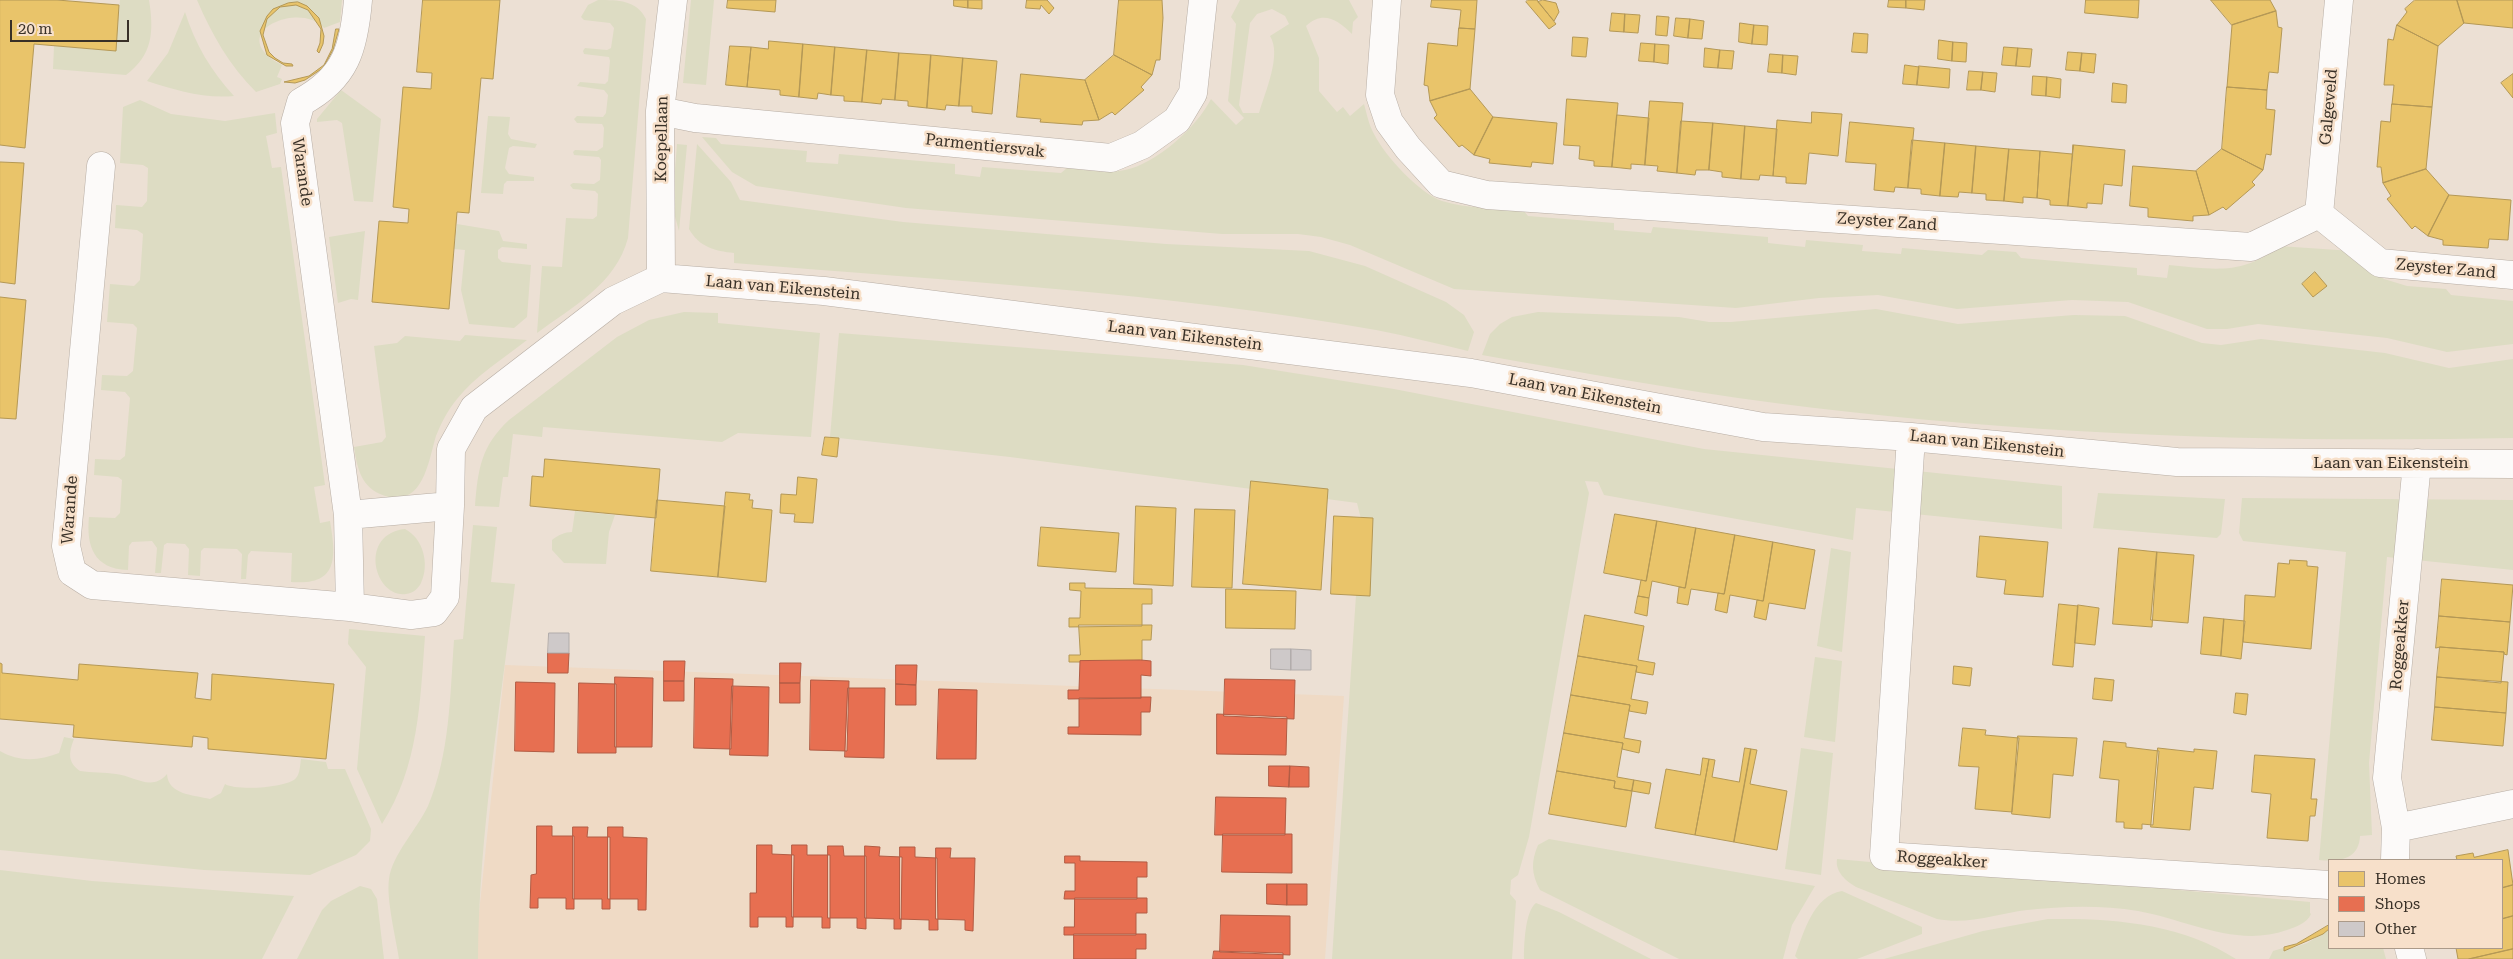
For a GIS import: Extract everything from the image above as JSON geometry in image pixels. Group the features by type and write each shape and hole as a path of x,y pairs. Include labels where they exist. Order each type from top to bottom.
{"street":[{"name":"Warande","path":"350,607 348,516 295,123 301,102 321,91 345,62 356,34 358,0"},
{"name":"Koepellaan","path":"661,278 660,111 673,0"},
{"name":"Parmentiersvak","path":"660,111 695,118 1111,158 1142,145 1177,120 1193,93 1203,0"},
{"name":"Zeyster Zand","path":"1387,0 1380,95 1389,122 1408,148 1441,184 1487,194 2251,247 2319,214 2380,263 2513,275"},
{"name":"Galgeveld","path":"2319,214 2339,0"},
{"name":"Warande","path":"101,166 66,546 72,572 92,585 350,607 411,615 434,612 444,597 450,506 451,449 474,408 613,302 661,278"},
{"name":"Laan van Eikenstein","path":"661,278 824,290 1471,373 1763,427 1911,436 2177,462 2513,464"},
{"name":"Roggeakker","path":"1911,436 1884,856 2328,885"},
{"name":"Roggeakker","path":"2395,859 2396,828 2387,778 2417,462"},
{"path":"348,516 450,506"},
{"path":"2396,828 2513,804"}],"shaded area":[{"path":"505,665 1344,696 1325,959 423,959 479,913"}],"green space":[{"path":"120,0 149,0 150,42 142,59 135,67 126,75 53,69 54,46 115,51"},
{"path":"197,0 342,0 340,22 324,28 313,20 299,17 285,19 272,24 262,32 260,42 265,53 282,65 277,77 282,79 280,84 256,92 246,82 222,49"},
{"path":"598,0 626,2 638,8 646,19 628,238 614,269 603,281 578,304 537,333 542,266 562,267 566,218 593,219 597,216 598,194 595,191 573,189 570,185 573,183 594,184 600,180 601,160 599,157 574,155 573,152 575,150 597,151 603,147 604,128 602,124 577,123 574,119 577,116 603,117 606,113 608,95 604,90 577,86 580,82 605,84 608,81 609,57 584,54 583,51 585,48 607,50 611,48 614,28 610,23 584,20 581,17 588,5"},
{"path":"691,0 714,0 706,85 683,83"},
{"path":"1240,0 1349,0 1358,17 1353,22 1352,34 1336,21 1330,19 1318,19 1306,26 1319,58 1319,91 1337,112 1343,107 1350,116 1364,104 1374,134 1394,163 1423,190 1433,197 1452,204 1523,210 1528,216 1614,223 1614,230 1651,233 1653,227 1768,237 1768,243 1805,247 1806,240 1863,245 1862,251 1901,254 1902,248 1982,255 1988,250 2016,252 2021,258 2137,268 2137,275 2167,278 2169,265 2213,269 2240,266 2266,256 2279,246 2352,251 2384,279 2407,286 2446,289 2451,295 2513,301 2513,344 2447,352 2387,338 2258,324 2227,329 2207,329 2128,302 2072,300 1957,309 1878,295 1819,298 1736,308 1454,289 1350,245 1321,237 1298,234 1222,234 906,208 756,186 732,172 702,137 716,138 721,144 807,151 806,162 838,164 839,154 955,164 955,174 980,177 982,167 1061,173 1067,168 1103,172 1125,170 1150,160 1174,143 1196,121 1211,99 1236,125 1244,118 1228,101 1236,24 1231,17","holes":["1272,9 1285,16 1289,24 1270,36 1273,44 1273,63 1259,113 1243,113 1239,105 1250,23 1257,14"]},
{"path":"185,12 205,57 218,77 234,96 201,95 147,81 168,53"},
{"path":"341,90 381,119 373,202 354,201 342,123 337,120 317,122 317,119"},
{"path":"140,100 171,114 225,121 275,113 277,133 266,136 272,168 281,167 325,485 314,487 320,523 330,521 333,546 331,566 326,574 318,579 307,582 291,582 292,553 251,551 248,555 246,579 241,579 242,554 237,549 204,548 201,551 200,576 188,575 189,549 185,544 167,543 164,545 161,573 155,573 157,548 152,541 132,542 129,546 128,570 116,569 107,565 100,560 91,546 88,528 89,517 115,518 120,513 122,480 118,477 94,475 95,459 120,460 125,456 130,398 125,392 101,390 102,375 127,376 133,371 137,328 133,324 107,322 110,284 134,286 140,280 143,234 137,230 115,228 116,205 142,207 147,201 148,168 143,165 120,163 123,107"},
{"path":"488,116 510,117 508,134 511,139 537,144 535,148 513,146 509,148 505,168 509,174 534,177 534,181 507,181 504,184 503,194 481,193"},
{"path":"677,144 687,145 679,231 672,206"},
{"path":"697,144 731,182 740,200 903,222 1166,244 1309,251 1365,266 1446,302 1464,315 1474,332 1468,351 1376,330 1216,306 1056,289 734,263 734,253 708,247 698,240 689,229"},
{"path":"457,224 499,231 503,241 527,244 527,249 502,247 498,250 498,258 502,262 531,265 527,317 514,328 469,324 461,290 465,250 454,249"},
{"path":"365,231 358,300 351,299 338,303 329,237"},
{"path":"1876,309 1958,324 2074,315 2125,316 2202,343 2221,345 2261,339 2385,353 2449,368 2513,359 2513,438 2236,438 1959,423 1738,398 1482,355 1490,334 1500,324 1512,317 1538,312 1679,317 1709,322 1731,322"},
{"path":"684,312 718,313 718,323 820,333 811,437 738,433 722,442 543,427 542,437 513,434 508,477 503,477 499,507 475,506 483,459 492,439 509,420 617,337 649,320"},
{"path":"839,333 1243,365 1394,389 1704,449 2062,486 2062,529 1856,508 1853,540 1604,495 1598,482 1585,481 1589,493 1529,837 1518,875 1511,880 1510,894 1516,901 1512,959 1332,959 1361,519 1357,503 1010,457 830,437"},
{"path":"465,335 527,340 481,375 454,403 440,426 426,471 415,490 406,496 394,498 380,494 368,486 364,480 358,468 354,447 382,442 386,437 374,346 397,343 405,336 460,341"},
{"path":"2098,493 2225,499 2221,534 2217,538 2093,528"},
{"path":"2242,498 2513,500 2513,570 2387,557 2369,763 2372,835 2360,836 2356,850 2352,855 2343,859 2319,860 2346,552 2243,541 2239,533"},
{"path":"575,511 615,515 609,532 606,564 564,563 552,550 552,540 562,534 572,532"},
{"path":"473,525 497,527 491,582 515,584 486,818 479,912 478,959 399,959 390,908 389,879 400,851 428,806 441,766 448,724 454,640 463,639"},
{"path":"405,529 411,533 420,545 425,560 424,576 420,585 413,592 406,594 395,593 386,586 379,577 376,565 376,553 381,542 390,533"},
{"path":"1831,548 1851,552 1842,652 1817,646"},
{"path":"349,629 425,636 419,709 411,756 404,779 382,824 357,769 366,667 348,644"},
{"path":"1815,657 1842,661 1835,742 1804,737"},
{"path":"64,737 74,739 70,756 73,764 80,771 123,775 149,782 155,782 167,774 168,781 177,790 210,799 221,793 225,784 250,788 273,786 291,781 298,774 301,759 326,762 328,769 345,769 371,829 370,841 356,855 310,875 204,870 0,850 0,751 22,759 44,758 59,753"},
{"path":"1801,748 1833,753 1821,875 1785,869"},
{"path":"1549,839 1815,886 1792,925 1783,959 1679,959 1540,890 1533,868 1534,857 1538,845"},
{"path":"1837,859 2310,902 2311,914 2304,922 2290,929 2268,935 2249,936 2212,931 2138,911 2097,907 2041,909 1960,921 1937,919 1856,887 1839,872"},
{"path":"0,870 92,881 294,896 262,959 0,959"},
{"path":"360,886 371,889 377,899 384,959 297,959 322,910 331,901"},
{"path":"1842,891 1922,927 1922,934 1857,959 1798,959 1795,956 1811,916 1824,900 1832,894"},
{"path":"1536,903 1559,912 1651,959 1524,959 1527,921 1532,907"},
{"path":"2048,919 2121,922 2169,930 2192,937 2236,959 1884,959 1983,931"},
{"path":"2328,931 2328,949 2383,949 2386,959 2269,959 2273,951 2283,948 2284,951 2307,943"}],"building: Homes":[{"path":"0,0 57,0 119,5 116,51 34,44 25,148 0,145"},
{"path":"423,0 500,0 493,79 481,78 469,213 457,212 449,309 372,302 379,221 408,223 409,209 393,207 403,87 431,89 432,73 417,72"},
{"path":"728,0 776,0 775,12 727,8"},
{"path":"954,0 968,0 968,8 954,6"},
{"path":"968,0 982,0 982,9 968,8"},
{"path":"1027,0 1047,0 1054,8 1049,14 1041,5 1040,9 1026,8"},
{"path":"1119,0 1162,0 1163,18 1160,60 1156,60 1152,75 1114,55"},
{"path":"1432,0 1477,0 1475,29 1459,28 1461,10 1431,7"},
{"path":"1528,0 1537,0 1556,24 1549,29 1526,2"},
{"path":"1543,0 1556,3 1559,12 1554,21 1538,2"},
{"path":"1889,0 1906,0 1906,8 1888,7"},
{"path":"1906,0 1925,0 1924,10 1906,8"},
{"path":"2086,0 2139,0 2138,18 2085,13"},
{"path":"2211,0 2270,0 2276,11 2232,25"},
{"path":"2415,0 2457,0 2464,23 2438,46 2397,25 2407,12 2405,9"},
{"path":"2457,0 2513,0 2513,28 2464,23"},
{"path":"298,2 307,6 319,18 324,36 323,44 319,53 317,51 320,43 321,29 308,10 296,5 280,7 267,19 263,35 269,52 283,63 292,64 293,66 286,66 267,55 260,31 267,16 273,9 288,3"},
{"path":"2276,11 2278,27 2282,28 2278,73 2269,72 2267,90 2227,87 2232,25"},
{"path":"1612,13 1625,14 1624,32 1610,31"},
{"path":"1625,14 1640,15 1638,33 1624,32"},
{"path":"1657,16 1669,17 1667,36 1656,35"},
{"path":"1676,18 1690,19 1688,38 1674,36"},
{"path":"1690,19 1704,21 1702,39 1688,38"},
{"path":"1740,23 1754,25 1752,44 1739,42"},
{"path":"1754,25 1768,26 1767,45 1752,44"},
{"path":"2397,25 2438,46 2432,107 2392,104 2394,85 2384,85 2388,39 2393,40"},
{"path":"1459,28 1475,29 1470,89 1430,101 1428,86 1424,85 1428,43 1457,46"},
{"path":"336,29 339,29 333,50 323,68 305,80 295,83 284,82 309,76 324,65 332,49"},
{"path":"1854,33 1868,34 1867,53 1852,52"},
{"path":"1573,37 1588,38 1586,57 1572,56"},
{"path":"1939,40 1953,42 1952,61 1938,59"},
{"path":"769,41 803,44 799,97 780,95 780,90 747,87 751,47 768,49"},
{"path":"1953,42 1967,43 1966,62 1952,61"},
{"path":"1641,43 1655,44 1654,62 1639,61"},
{"path":"803,44 835,47 831,95 818,93 817,99 799,97"},
{"path":"1655,44 1669,45 1668,64 1654,62"},
{"path":"730,46 751,47 747,87 726,85"},
{"path":"835,47 867,50 862,102 844,101 844,96 831,95"},
{"path":"2004,47 2018,48 2016,66 2002,65"},
{"path":"1705,48 1720,50 1718,68 1704,67"},
{"path":"2018,48 2032,49 2030,67 2016,66"},
{"path":"867,50 899,53 895,100 882,99 881,104 862,102"},
{"path":"1720,50 1734,51 1732,69 1718,68"},
{"path":"2068,52 2082,53 2080,71 2066,70"},
{"path":"899,53 931,55 927,108 908,106 908,101 895,100"},
{"path":"2082,53 2096,54 2094,73 2080,71"},
{"path":"1770,54 1783,55 1782,73 1768,72"},
{"path":"931,55 963,58 959,106 946,105 945,110 927,108"},
{"path":"1114,55 1152,75 1141,87 1144,90 1115,115 1112,112 1099,120 1085,80"},
{"path":"1783,55 1798,56 1796,75 1782,73"},
{"path":"963,58 997,61 992,114 972,112 972,106 959,106"},
{"path":"1905,65 1919,67 1917,85 1903,84"},
{"path":"1919,66 1950,69 1949,88 1917,85"},
{"path":"1969,71 1983,72 1981,90 1967,90"},
{"path":"1983,72 1997,73 1995,92 1981,90"},
{"path":"1021,74 1085,80 1099,120 1083,121 1082,125 1040,122 1041,119 1017,117"},
{"path":"2513,74 2513,98 2501,83"},
{"path":"2033,76 2047,77 2046,96 2032,95"},
{"path":"2047,77 2061,79 2060,98 2046,96"},
{"path":"2113,83 2127,85 2126,103 2112,102"},
{"path":"2227,87 2267,90 2266,109 2275,110 2271,155 2266,154 2263,170 2222,149"},
{"path":"1470,89 1493,117 1474,155 1462,145 1459,147 1434,118 1437,115 1430,101"},
{"path":"1567,99 1618,103 1612,167 1594,166 1594,161 1579,159 1580,146 1564,145"},
{"path":"1650,101 1683,103 1677,173 1657,171 1658,166 1645,165"},
{"path":"2392,104 2432,107 2426,169 2383,183 2381,167 2377,167 2381,121 2390,122"},
{"path":"1812,112 1842,114 1838,156 1809,153 1806,184 1786,183 1786,177 1773,176 1777,120 1811,123"},
{"path":"1617,115 1649,118 1645,165 1631,164 1631,169 1612,167"},
{"path":"1493,117 1557,123 1553,164 1532,162 1531,167 1489,163 1490,159 1474,155"},
{"path":"1681,121 1713,123 1709,170 1696,170 1695,175 1677,173"},
{"path":"1850,122 1914,128 1908,188 1895,187 1894,192 1874,190 1876,164 1846,162"},
{"path":"1713,123 1745,126 1741,179 1722,177 1722,172 1709,170"},
{"path":"1745,126 1777,129 1773,176 1760,175 1759,180 1741,179"},
{"path":"1912,140 1945,143 1940,196 1921,194 1921,189 1908,188"},
{"path":"1945,143 1976,146 1972,193 1959,192 1958,197 1940,196"},
{"path":"2073,145 2068,206 2050,205 2050,200 2037,198 2040,151 2072,154"},
{"path":"2074,145 2125,150 2122,186 2104,184 2102,204 2087,203 2087,208 2068,206"},
{"path":"1976,146 2009,149 2004,201 1986,200 1986,194 1972,193"},
{"path":"2009,149 2040,151 2037,198 2023,197 2023,203 2004,201"},
{"path":"2222,149 2263,170 2252,182 2255,185 2226,210 2223,207 2209,215 2196,171"},
{"path":"0,162 24,163 15,284 0,282"},
{"path":"2133,166 2196,171 2209,215 2193,216 2193,221 2148,217 2148,208 2130,206"},
{"path":"2426,169 2449,195 2428,236 2415,226 2412,229 2387,199 2391,196 2383,183"},
{"path":"2449,195 2511,200 2508,240 2489,239 2488,248 2443,245 2443,240 2428,236"},
{"path":"2315,272 2327,286 2313,297 2302,284"},
{"path":"0,297 26,300 16,419 0,418"},
{"path":"825,437 839,438 837,457 822,455"},
{"path":"545,459 660,469 656,518 530,506 532,476 543,477"},
{"path":"798,477 817,479 813,523 794,522 795,514 780,513 781,494 796,495"},
{"path":"1251,481 1328,489 1321,590 1243,584"},
{"path":"726,492 750,494 749,500 753,500 752,508 772,510 766,582 718,577"},
{"path":"657,500 725,506 718,577 651,571"},
{"path":"1136,506 1176,508 1173,586 1134,584"},
{"path":"1195,509 1235,510 1232,588 1192,587"},
{"path":"1615,514 1657,521 1646,581 1604,573"},
{"path":"1334,516 1373,518 1370,596 1331,594"},
{"path":"1657,521 1696,528 1685,588 1652,581 1649,598 1638,596 1641,580 1646,581"},
{"path":"1041,527 1119,533 1116,572 1038,566"},
{"path":"1696,528 1735,535 1724,594 1691,589 1688,605 1677,603 1679,587 1685,588"},
{"path":"1735,535 1773,542 1763,601 1730,595 1727,613 1715,610 1718,593 1724,594"},
{"path":"1980,536 2048,542 2043,597 2004,594 2006,580 1977,577"},
{"path":"1773,542 1815,550 1805,609 1769,603 1766,620 1754,617 1757,600 1763,601"},
{"path":"2119,548 2157,552 2152,627 2113,624"},
{"path":"2157,552 2194,555 2188,623 2151,620"},
{"path":"2290,560 2307,561 2307,566 2318,567 2311,649 2243,642 2245,595 2275,597 2278,563 2289,564"},
{"path":"2442,579 2513,585 2510,622 2439,616"},
{"path":"1070,583 1085,583 1085,588 1152,589 1152,604 1142,604 1142,626 1069,627 1069,618 1080,618 1081,591 1070,590"},
{"path":"1226,589 1296,591 1295,629 1226,628"},
{"path":"1638,596 1649,598 1647,616 1635,613"},
{"path":"2059,604 2078,606 2073,667 2053,665"},
{"path":"2078,605 2099,608 2095,645 2075,643"},
{"path":"1585,615 1644,626 1638,660 1655,663 1653,675 1636,672 1637,666 1578,656"},
{"path":"2439,616 2510,622 2507,655 2504,652 2436,648"},
{"path":"2204,617 2224,619 2221,656 2201,654"},
{"path":"2224,619 2245,621 2241,659 2221,656"},
{"path":"1079,625 1152,625 1151,640 1142,640 1142,662 1069,662 1069,655 1080,655"},
{"path":"2440,647 2504,652 2501,683 2437,677"},
{"path":"1578,656 1637,666 1631,699 1648,702 1646,714 1629,711 1630,705 1571,695"},
{"path":"0,663 2,664 2,673 78,680 79,664 198,673 195,698 211,700 212,674 334,684 326,759 208,749 208,738 193,736 192,747 73,737 74,725 0,719"},
{"path":"1954,666 1972,668 1970,686 1953,684"},
{"path":"2437,677 2508,682 2506,713 2435,707"},
{"path":"2095,678 2114,680 2112,701 2093,699"},
{"path":"2236,693 2248,694 2246,715 2234,713"},
{"path":"1571,695 1630,705 1624,738 1641,741 1639,753 1622,749 1623,743 1564,733"},
{"path":"2435,707 2506,713 2503,746 2432,740"},
{"path":"1963,728 1986,730 1985,735 2019,738 2012,812 1975,809 1979,767 1959,766"},
{"path":"1564,733 1623,743 1617,777 1634,780 1632,791 1614,788 1615,781 1557,771"},
{"path":"2018,736 2077,738 2073,776 2053,774 2050,818 2012,814"},
{"path":"2104,741 2126,743 2126,747 2159,751 2153,825 2142,824 2142,829 2124,828 2124,822 2116,822 2119,780 2100,778"},
{"path":"1745,748 1751,749 1734,842 1695,835 1709,759 1715,760 1712,777 1739,782"},
{"path":"2158,748 2194,752 2194,749 2217,751 2213,789 2194,787 2190,830 2151,827"},
{"path":"1751,749 1757,750 1750,784 1787,791 1777,850 1734,842"},
{"path":"2255,755 2315,759 2311,799 2317,799 2315,816 2310,816 2308,841 2267,838 2271,794 2252,792"},
{"path":"1703,758 1709,759 1695,835 1655,828 1666,769 1700,775"},
{"path":"1557,771 1615,781 1614,788 1632,791 1626,827 1549,814"},
{"path":"1634,780 1651,783 1649,794 1632,791"},
{"path":"2508,850 2513,885 2503,888 2503,859 2457,859 2456,856 2473,853 2474,857"},
{"path":"2513,885 2513,916 2503,919 2503,888"},
{"path":"2513,916 2513,949 2469,959 2458,959 2456,949 2503,949 2503,919"},
{"path":"2328,926 2328,930 2323,934 2284,951 2284,947 2296,944"},
{"path":"2513,949 2513,959 2469,959"}],"building: Shops":[{"path":"548,653 569,653 568,673 548,673"},
{"path":"664,661 685,661 684,681 664,681"},
{"path":"1080,661 1151,661 1151,676 1141,675 1141,698 1068,699 1068,690 1079,690"},
{"path":"780,663 801,663 800,683 780,683"},
{"path":"896,665 917,665 916,685 896,684"},
{"path":"615,677 653,678 652,747 615,747"},
{"path":"695,678 733,679 731,749 694,748"},
{"path":"1225,679 1295,680 1294,719 1224,716"},
{"path":"811,680 849,681 847,751 810,750"},
{"path":"664,681 684,681 684,701 664,701"},
{"path":"516,682 555,683 554,752 515,751"},
{"path":"579,683 616,684 616,753 578,753"},
{"path":"780,683 800,683 800,703 780,703"},
{"path":"896,684 916,685 916,705 896,705"},
{"path":"732,686 769,687 768,756 730,755"},
{"path":"848,688 885,688 884,758 845,757"},
{"path":"939,689 977,690 976,759 937,759"},
{"path":"1151,697 1150,712 1141,712 1141,735 1068,734 1068,727 1079,727 1079,698"},
{"path":"1217,714 1287,717 1286,755 1217,754"},
{"path":"1269,766 1290,766 1289,787 1269,786"},
{"path":"1290,766 1309,767 1309,787 1289,787"},
{"path":"1216,797 1286,798 1285,835 1215,835"},
{"path":"537,826 552,826 552,836 574,836 574,909 566,909 566,898 538,898 538,908 530,908 531,875 536,874"},
{"path":"573,827 588,827 587,837 610,837 610,909 602,909 602,899 573,899"},
{"path":"608,827 623,827 623,837 647,838 646,910 638,910 638,899 608,899"},
{"path":"1223,834 1292,834 1292,873 1222,872"},
{"path":"757,845 772,845 772,854 794,855 793,927 786,927 786,917 758,917 758,927 750,927 750,893 756,893"},
{"path":"792,845 807,845 807,855 830,855 830,928 822,928 822,917 792,917"},
{"path":"828,846 843,846 844,856 866,856 866,929 857,928 857,918 828,918"},
{"path":"865,846 880,847 879,856 902,857 901,929 894,929 894,919 865,918"},
{"path":"900,847 915,847 915,857 937,858 938,930 929,930 929,920 900,919"},
{"path":"936,848 951,848 950,858 975,858 973,931 965,930 965,920 936,919"},
{"path":"1065,856 1080,856 1080,861 1147,862 1147,877 1137,877 1137,899 1064,899 1065,891 1075,891 1075,863 1065,863"},
{"path":"1267,884 1287,884 1287,905 1267,904"},
{"path":"1287,884 1307,884 1307,905 1287,905"},
{"path":"1075,898 1147,898 1147,913 1136,913 1136,935 1064,935 1064,927 1074,927"},
{"path":"1221,915 1290,916 1290,955 1220,952"},
{"path":"1074,934 1146,934 1146,949 1136,949 1136,959 1074,959"},
{"path":"1214,951 1283,953 1283,959 1213,959"}],"building: Other":[{"path":"549,633 569,633 569,653 548,653"},
{"path":"1271,649 1291,649 1291,670 1271,669"},
{"path":"1291,649 1311,650 1311,670 1291,670"}]}
